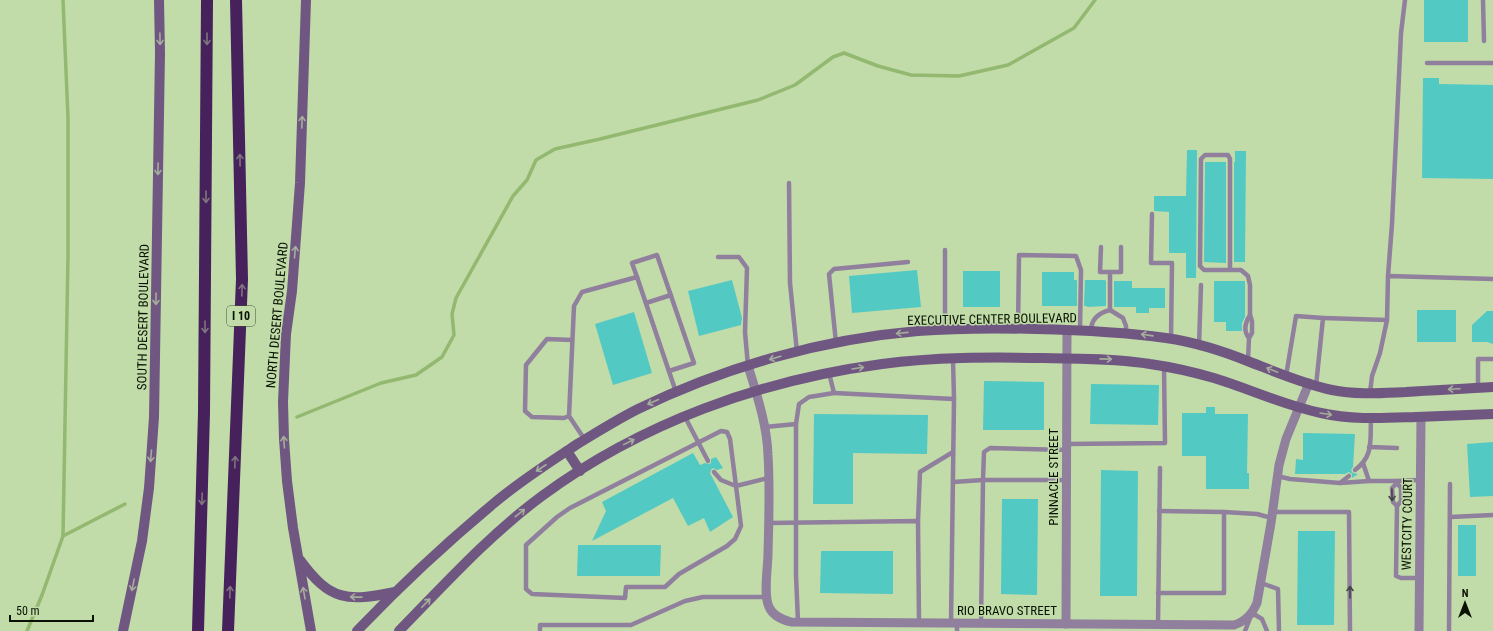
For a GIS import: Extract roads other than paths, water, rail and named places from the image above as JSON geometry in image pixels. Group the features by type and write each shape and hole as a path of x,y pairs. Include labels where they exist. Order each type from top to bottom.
{"highway":[{"path":"198,631 204,412 207,0"},
{"name":"I 10","path":"228,631 242,279 236,0"}],"main road":[{"name":"SOUTH DESERT BOULEVARD","path":"123,631 142,541 149,488 154,418 160,53 159,0"},
{"name":"NORTH DESERT BOULEVARD","path":"306,0 300,183 292,291 286,334 283,402 287,481 311,631"},
{"name":"EXECUTIVE CENTER BOULEVARD","path":"357,631 426,562 494,502 535,472 585,440 636,410 676,392 725,373 797,352 836,343 897,333 945,330 1080,330 1126,333 1171,339 1199,345 1248,361 1312,385 1347,392 1370,393 1493,387"},
{"path":"399,631 510,521 544,494 617,448 684,416 755,390 829,373 881,364 953,358 1112,360 1164,366 1214,378 1283,404 1324,414 1371,419 1493,414"},
{"path":"567,451 580,471"},
{"path":"298,557 316,580 325,588 344,596 355,598 369,597 395,592"}],"street":[{"name":"PINNACLE STREET","path":"1066,624 1067,330"},
{"name":"RIO BRAVO STREET","path":"748,366 764,427 768,454 769,523 767,597 770,608 775,615 783,620 798,622 919,623 955,626 1016,627 1066,624 1112,628 1158,624 1193,628 1234,625 1244,621 1252,613"},
{"path":"1252,613 1257,603 1261,583 1279,465 1286,439 1299,408 1312,385"},
{"name":"WESTCITY COURT","path":"1419,631 1421,417"}],"lane":[{"path":"1370,393 1372,376 1380,353 1387,320 1401,33 1405,0"},
{"path":"1484,0 1484,41"},
{"path":"1426,63 1493,63"},
{"path":"1230,270 1230,159 1228,155 1205,155 1201,158 1200,266 1204,270 1230,270 1241,270 1248,276 1250,285 1250,315 1252,321 1252,333 1249,338 1248,361"},
{"path":"789,183 790,283 797,352"},
{"path":"1152,214 1150,263 1172,263 1171,339"},
{"path":"1101,247 1100,272 1121,272 1121,247"},
{"path":"945,250 945,330"},
{"path":"669,371 694,363 657,255 632,262 676,392"},
{"path":"1018,329 1019,255 1076,256 1081,270 1080,330"},
{"path":"718,257 739,257 747,268 745,332 748,366"},
{"path":"836,343 829,274 834,269 908,262"},
{"path":"1110,272 1110,310"},
{"path":"1388,276 1493,279"},
{"path":"585,440 569,416 574,306 582,292 637,277"},
{"path":"1199,345 1201,285"},
{"path":"646,303 671,295"},
{"path":"1091,331 1091,324 1096,317 1102,312 1110,310 1123,318 1126,326 1126,333"},
{"path":"1286,376 1296,316 1387,320"},
{"path":"1312,385 1323,318"},
{"path":"569,416 564,418 532,417 525,411 526,365 547,339 572,340"},
{"path":"953,358 955,626"},
{"path":"1478,388 1478,359 1493,359"},
{"path":"987,626 983,480 984,452 990,448 1165,443 1164,366"},
{"path":"829,373 834,393"},
{"path":"798,622 796,575 796,424 799,404 809,397 834,393 954,399"},
{"path":"684,416 708,461"},
{"path":"1355,470 1363,463 1369,454 1371,419"},
{"path":"764,427 796,424"},
{"path":"721,431 727,432 730,439 736,486 741,526 735,538 727,546 679,574 665,587 626,587 625,598 532,594 526,589 526,545 557,517 570,508 721,431"},
{"path":"1369,447 1397,448"},
{"path":"919,623 918,522 920,472 953,452"},
{"path":"1363,463 1369,482"},
{"path":"1158,624 1160,468"},
{"path":"714,472 721,480 736,486 768,478"},
{"path":"1277,476 1290,479 1340,483 1420,480"},
{"path":"1340,483 1348,476"},
{"path":"953,482 983,480 1066,480"},
{"path":"1397,482 1392,488 1392,502 1397,506"},
{"path":"1397,482 1401,488 1400,501 1397,506 1396,576 1401,578 1419,578"},
{"path":"1449,631 1450,484"},
{"path":"1159,511 1224,512 1272,515 1350,512 1350,631"},
{"path":"1158,593 1224,593 1224,512"},
{"path":"1450,516 1493,515"},
{"path":"769,523 918,522"},
{"path":"1261,583 1278,590 1279,631"},
{"path":"540,631 540,625 631,625 685,601 703,597 767,597"},
{"path":"1245,631 1252,613 1262,619 1267,631"}],"waterway":[{"path":"63,0 68,118 68,255 63,536"},
{"path":"297,417 381,383 416,375 442,357 454,335 452,314 456,298 513,196 527,180 536,160 555,149 758,100 795,85 833,57 844,53 878,66 911,75 959,76 1008,65 1074,28 1095,0"},
{"path":"27,631 42,595 63,536 125,504"}]}
